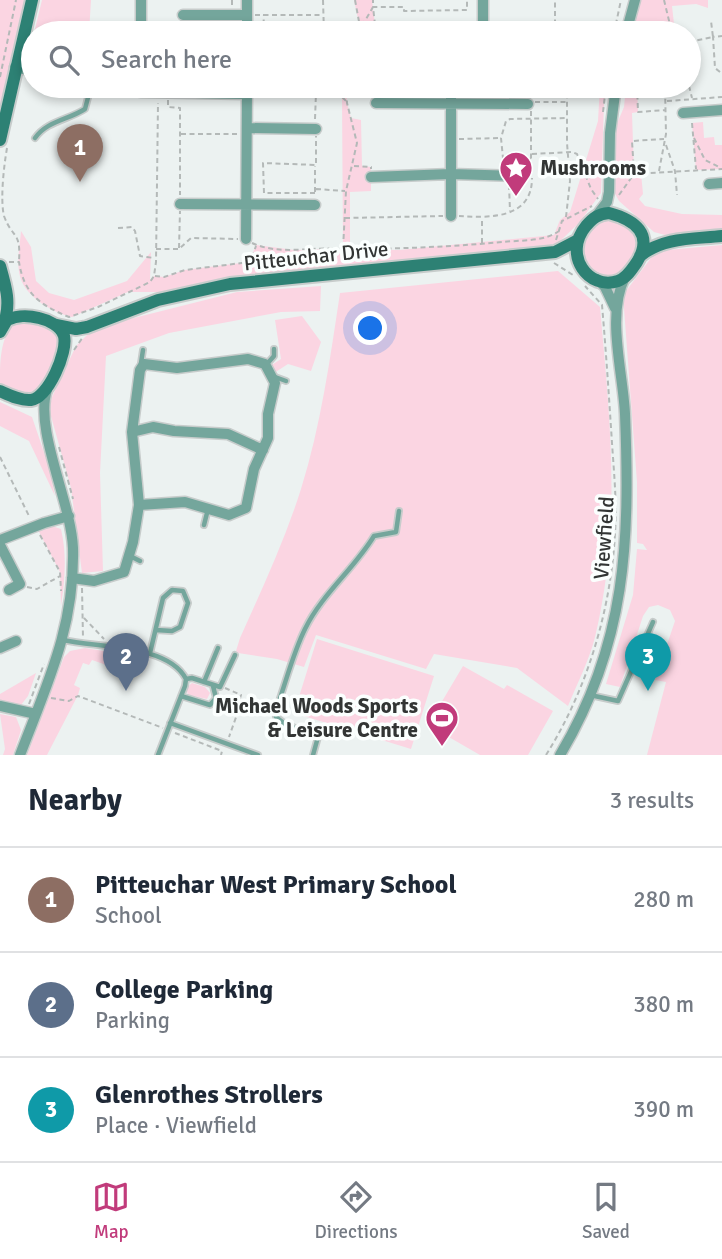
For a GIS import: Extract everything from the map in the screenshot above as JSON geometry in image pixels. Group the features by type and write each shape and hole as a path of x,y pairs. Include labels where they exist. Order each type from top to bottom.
{"street":[{"path":"27,21 32,0"},
{"path":"141,0 141,21"},
{"path":"247,0 247,21"},
{"path":"483,0 483,21"},
{"path":"629,21 635,0"},
{"path":"183,15 247,15"},
{"path":"2,140 21,45"},
{"path":"16,66 21,67"},
{"path":"247,98 247,205 251,242"},
{"path":"451,98 451,216"},
{"path":"614,98 607,202 578,240 577,269 597,279 620,281 640,257 654,246 666,242 722,236"},
{"path":"376,103 528,104"},
{"path":"687,113 722,110"},
{"path":"247,131 315,125"},
{"path":"371,177 451,174 523,176"},
{"path":"709,184 722,183"},
{"path":"608,195 623,217 639,230 666,242"},
{"path":"180,204 315,205"},
{"path":"597,215 609,213 623,217"},
{"path":"639,230 644,243 640,257"},
{"name":"Pitteuchar Drive","path":"67,354 77,334 158,300 230,284 554,253 578,240"},
{"name":"Pitteuchar Drive","path":"554,253 577,269"},
{"path":"1,330 8,313 4,264"},
{"name":"Viewfield","path":"560,755 575,729 608,645 621,584 628,511 625,411 616,298 625,276"},
{"name":"Viewfield","path":"597,279 611,297 616,311"},
{"path":"8,296 15,306 30,316"},
{"path":"1,330 7,320 30,316"},
{"name":"Pitteuchar Drive","path":"30,316 56,325 88,330"},
{"path":"20,399 30,400 43,394 67,354 64,337 56,325"},
{"path":"77,579 94,581 124,572 129,556 139,505 132,432 142,367 177,368 248,359 269,370 275,383 268,414 268,438 254,469 246,508 229,515 185,502 139,505"},
{"path":"20,755 31,713 43,696 63,640 77,579 69,516 44,419 44,398 48,386"},
{"path":"0,391 37,409 44,419"},
{"path":"132,432 153,426 183,432 228,434 263,450"},
{"path":"9,590 20,584 0,542 35,526 69,516"},
{"path":"0,648 16,641"},
{"path":"0,706 31,713"}],"lane":[{"path":"35,138 49,125 85,109 88,98"},
{"path":"274,349 269,370 286,381"},
{"path":"142,367 143,350"},
{"path":"204,525 208,509"},
{"path":"313,755 318,740 316,735 285,724 276,717 291,668 305,629 327,596 374,536 396,532 399,511"},
{"path":"129,556 140,561"},
{"path":"150,653 163,598 172,590 183,592 188,603 180,627 172,631 156,630"},
{"path":"589,695 618,701 653,622"},
{"path":"63,640 150,653 164,659 186,679"},
{"path":"204,682 218,648"},
{"path":"186,679 192,678 213,686 221,686 235,655"},
{"path":"158,755 186,679"},
{"path":"181,696 210,705 216,698 213,686"},
{"path":"170,723 258,755"}],"path":[{"path":"0,78 16,0"},
{"path":"323,0 323,21"},
{"path":"355,0 359,21"},
{"path":"373,0 375,21"},
{"path":"403,0 404,11 467,10 467,0"},
{"path":"555,0 555,21"},
{"path":"617,21 621,0"},
{"path":"664,0 669,21"},
{"path":"364,21 373,7"},
{"path":"373,7 404,8"},
{"path":"264,14 264,21"},
{"path":"247,15 323,15"},
{"path":"711,21 715,68 720,72"},
{"path":"701,40 722,36"},
{"path":"666,101 722,97"},
{"path":"2,140 3,215 20,242 22,282 46,306 69,317 150,282 154,276 163,98"},
{"path":"165,98 168,107 180,108 178,249"},
{"path":"315,125 316,98"},
{"path":"343,98 347,103"},
{"path":"344,241 346,191 358,143 347,98"},
{"path":"565,219 570,190 567,98"},
{"path":"637,98 638,112 666,110"},
{"path":"659,172 665,140 666,98"},
{"path":"528,104 567,102"},
{"path":"687,113 705,160 710,165 722,168"},
{"path":"510,212 501,138 506,121 567,118"},
{"path":"180,134 247,131"},
{"path":"693,133 696,170"},
{"path":"451,139 501,138"},
{"path":"634,174 632,141 665,140"},
{"path":"665,140 675,171 677,195"},
{"path":"523,176 531,154 577,154 591,189 598,199"},
{"path":"315,205 316,165"},
{"path":"354,166 371,167 371,177"},
{"path":"577,269 554,253 561,224 565,219 593,205 634,174 722,168"},
{"path":"315,189 346,191"},
{"path":"345,218 451,216"},
{"path":"482,218 482,244"},
{"path":"118,228 132,228 140,256 156,258"},
{"path":"343,249 426,249 545,238 559,231"},
{"path":"154,276 164,277 185,270 250,262 251,242"},
{"path":"4,264 19,262"},
{"path":"546,755 574,700 597,637 608,590 615,533 615,485 602,305 582,284"},
{"path":"67,354 88,330"},
{"path":"57,439 73,500"},
{"path":"0,457 61,576 61,596"},
{"path":"20,584 37,589 61,576"},
{"path":"77,579 83,617 83,644"},
{"path":"83,617 112,648"},
{"path":"123,649 127,664"},
{"path":"31,713 47,657"},
{"path":"216,749 221,737 228,740 241,695 221,686"},
{"path":"43,696 69,701 78,696 222,751 221,755"}],"shaded area":[{"path":"0,0 26,0 21,21 0,112"},
{"path":"42,0 91,0 90,21 37,21"},
{"path":"354,0 372,0 375,21 358,21"},
{"path":"640,0 708,0 708,8 696,4 672,6 674,21 635,21"},
{"path":"342,98 347,98 351,118 361,120 362,166 371,167 371,191 350,192 350,249 399,250 554,235 560,220 570,212 598,121 599,98 605,98 601,193 579,223 557,244 252,278 162,292 128,292 72,317 50,309 31,294 22,282 18,256 21,231 31,247 36,281 49,293 74,300 127,281 151,252 150,281 154,276 164,277 185,270 249,262 256,245 294,250 343,249"},
{"path":"625,98 637,98 638,112 632,113 634,174 641,173 643,194 639,199 645,206 682,214 722,215 722,229 665,235 654,232 619,201 613,190 616,126"},
{"path":"703,122 704,138 714,137 715,145 722,145 722,169 696,170 692,123"},
{"path":"608,218 626,225 640,240 623,269 608,276 591,268 581,257 583,244 591,228"},
{"path":"722,245 722,755 647,755 666,682 655,680 675,621 670,610 658,605 649,607 643,616 620,687 606,684 633,595 637,549 647,550 643,544 637,543 637,482 623,295 654,254 667,250"},
{"path":"558,271 600,307 611,472 609,554 603,595 595,637 568,706 517,668 434,654 426,669 316,635 304,667 277,659 238,653 236,651 240,638 295,508 308,465 324,392 340,293"},
{"path":"321,286 320,311 281,312 169,333 106,356 100,473 103,571 82,573 71,488 49,409 76,346 89,333 106,325 237,292"},
{"path":"302,316 321,342 311,371 288,364 271,375 267,368 281,359 275,320"},
{"path":"13,322 46,328 53,332 59,346 58,355 43,383 34,391 24,394 0,384 3,344"},
{"path":"0,402 32,417 49,467 55,496 29,441 0,426"},
{"path":"52,526 61,529 64,548 61,606 60,572 38,530"},
{"path":"317,639 434,676 411,749 294,713"},
{"path":"85,648 123,654 124,659 119,657 115,668 92,660 89,665 83,663 74,685 80,688 78,695 47,755 27,755 64,657 70,651"},
{"path":"463,666 504,689 507,685 553,711 528,755 480,755 428,725"},
{"path":"36,673 28,696 21,705 0,700 0,694"},
{"path":"192,683 205,687 210,693 207,699 188,695 186,688"},
{"path":"0,714 16,717 21,730 13,755 3,755 5,749"}],"place":[{"name":"Pitteuchar West Primary School","path":"80,182"},
{"name":"Mushrooms","path":"516,198"},
{"name":"College Parking","path":"126,691"},
{"name":"Glenrothes Strollers","path":"648,691"},
{"name":"Michael Woods Sports & Leisure Centre","path":"442,748"}]}
